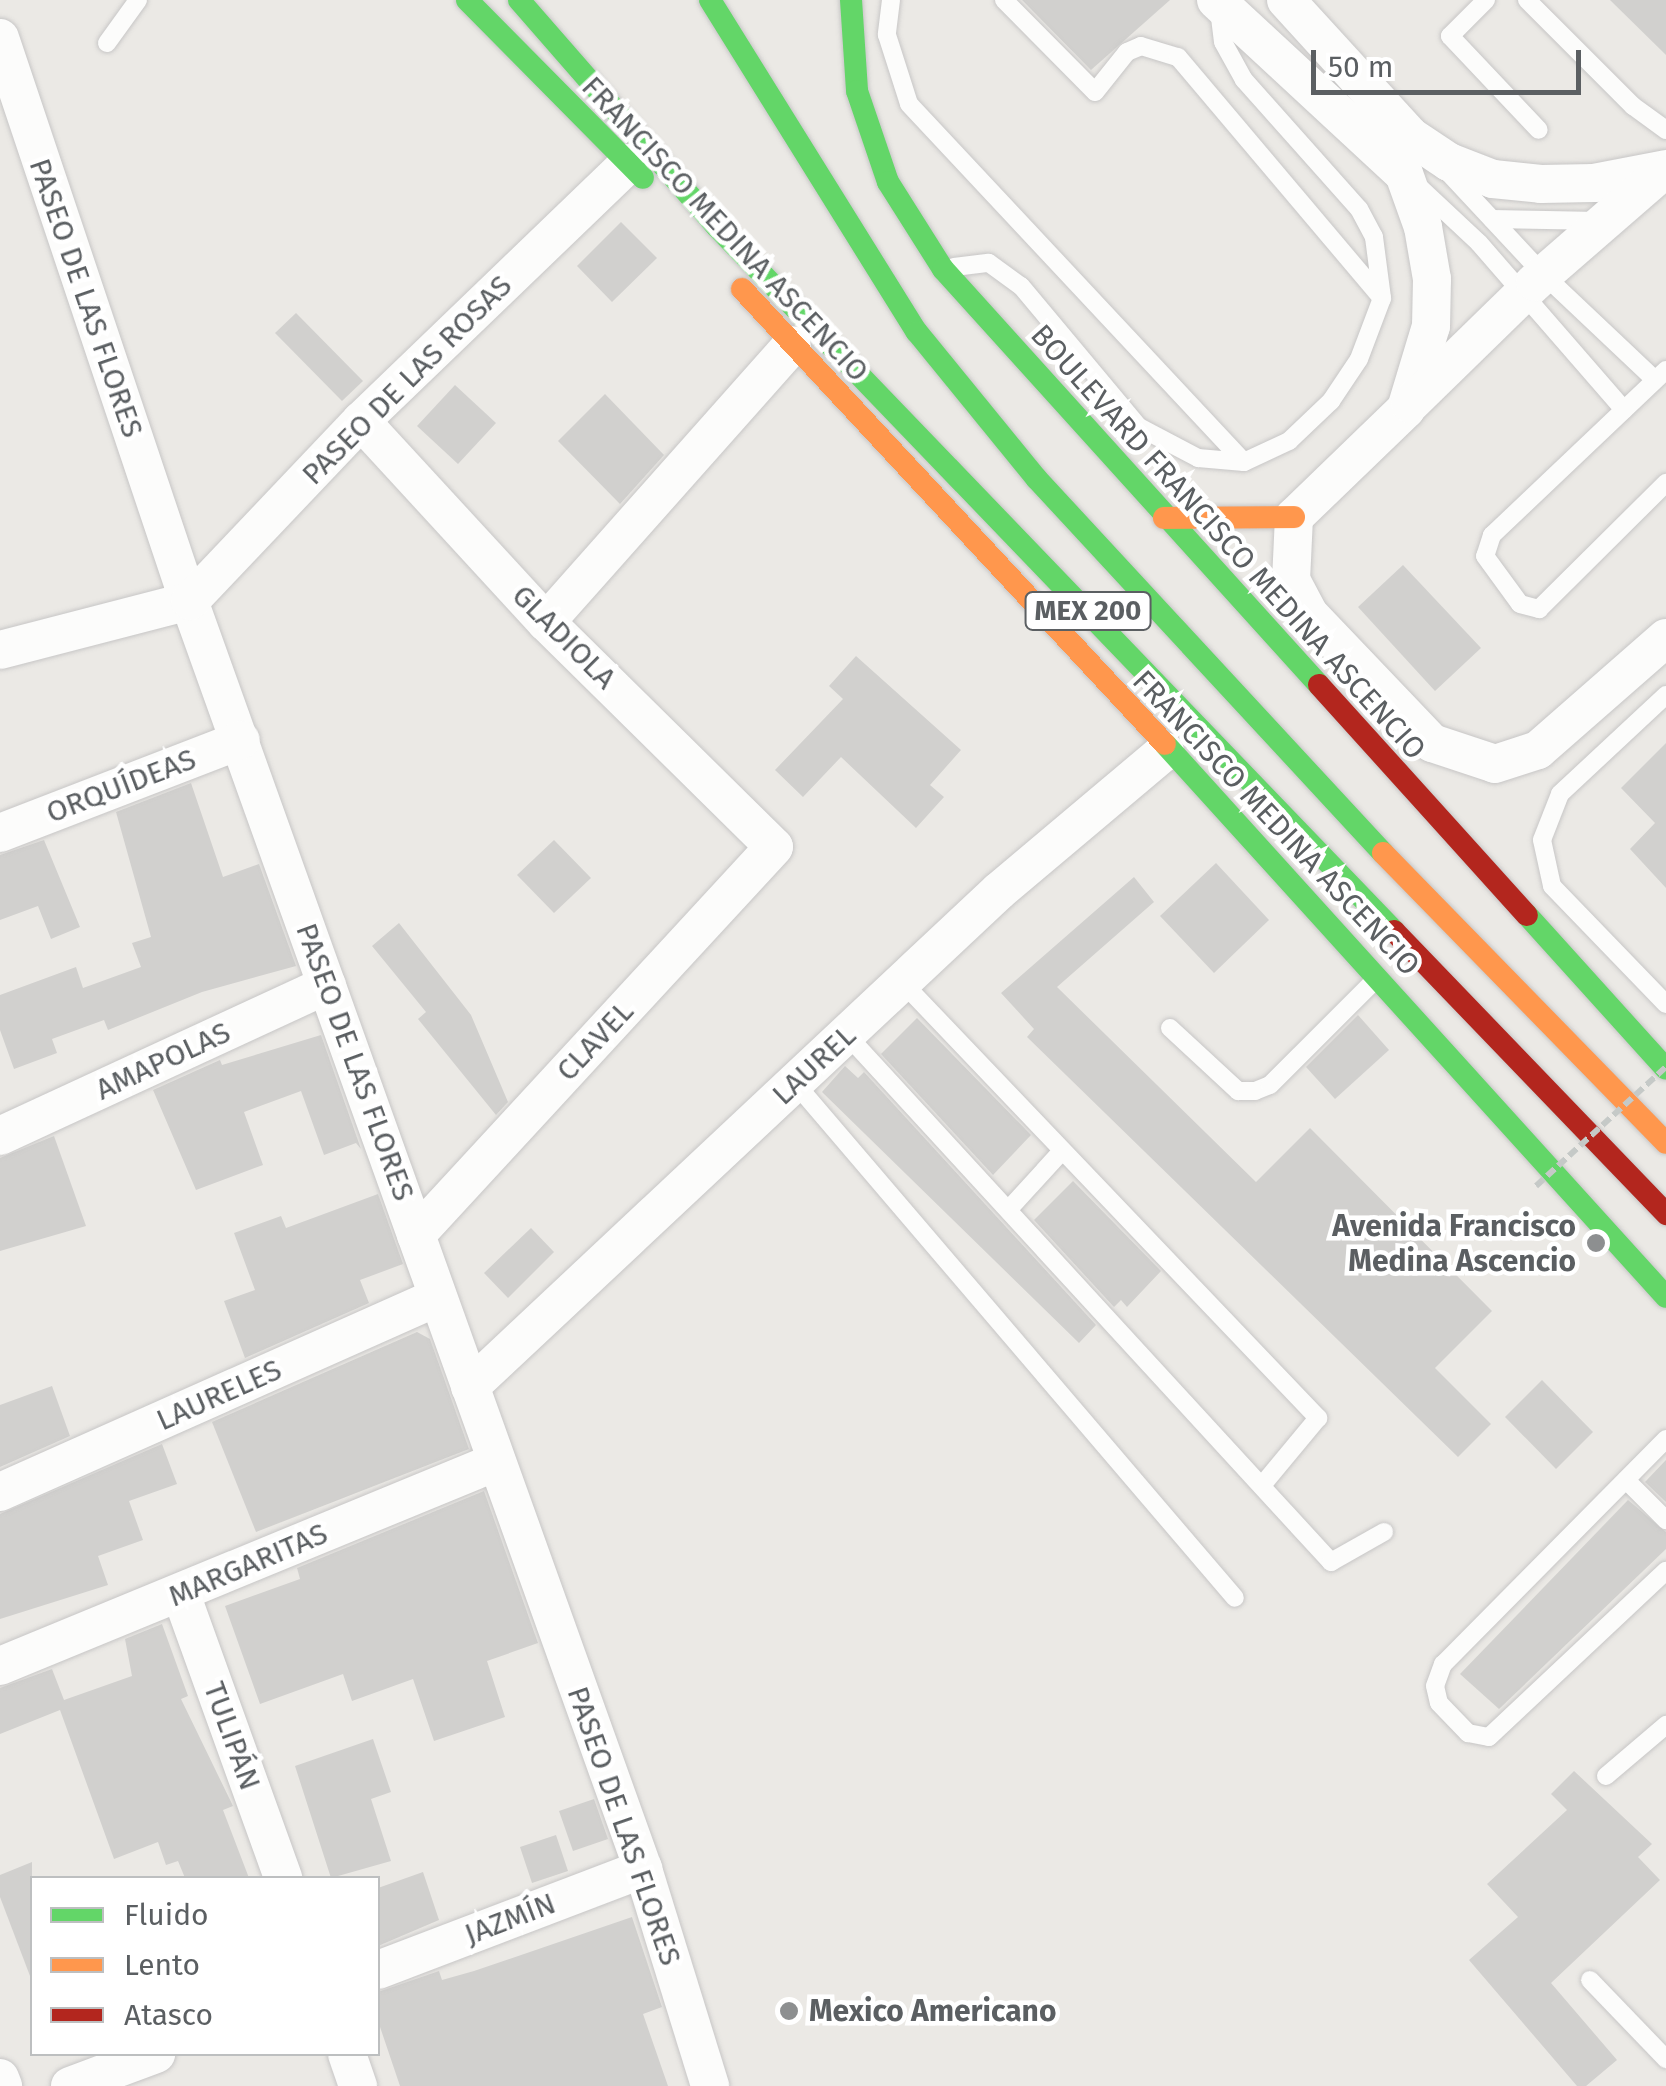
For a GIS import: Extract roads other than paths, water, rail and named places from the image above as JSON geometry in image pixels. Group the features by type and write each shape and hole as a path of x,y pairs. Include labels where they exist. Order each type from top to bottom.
{"main road":[{"name":"FRANCISCO MEDINA ASCENCIO","path":"468,0 629,163 1165,751 1380,975 1666,1298"},
{"name":"FRANCISCO MEDINA ASCENCIO","path":"519,0 717,226 1666,1214"},
{"name":"FRANCISCO MEDINA ASCENCIO","path":"710,0 916,332 1036,478 1389,859 1666,1143"},
{"name":"BOULEVARD FRANCISCO MEDINA ASCENCIO","path":"851,0 850,55 869,128 888,182 943,269 1164,518 1666,1068"},
{"path":"606,64 717,226"},
{"path":"1164,518 1294,517"}],"street":[{"path":"1286,0 1416,162 1433,300 1406,409"},
{"path":"1217,1 1416,162 1517,183 1662,172"},
{"name":"PASEO DE LAS FLORES","path":"0,38 190,601 643,1869 710,2086"},
{"name":"PASEO DE LAS ROSAS","path":"190,601 361,420 629,163"},
{"path":"1662,172 1533,284 1294,517 1291,580 1309,614 1432,743 1463,758 1495,764 1538,750 1666,638"},
{"path":"546,622 792,345"},
{"name":"GLADIOLA","path":"361,420 546,622 774,847"},
{"path":"0,650 190,601"},
{"name":"ORQUÍDEAS","path":"0,833 241,740"},
{"name":"LAUREL","path":"470,1387 902,982 1165,751"},
{"name":"CLAVEL","path":"416,1235 774,847"},
{"name":"AMAPOLAS","path":"0,1136 327,985"},
{"name":"LAURELES","path":"0,1492 438,1297"},
{"name":"MARGARITAS","path":"0,1666 496,1462"},
{"name":"TULIPÁN","path":"181,1594 283,1876"},
{"name":"JAZMÍN","path":"380,1969 643,1869"},
{"path":"70,2086 151,2056"},
{"path":"347,2056 358,2086"},
{"path":"0,2078 3,2086"}],"lane":[{"path":"107,43 138,0"},
{"path":"892,0 887,35 910,104 1244,462"},
{"path":"1004,0 1095,92 1127,52 1141,46 1178,57 1382,298"},
{"path":"1486,0 1450,36 1540,130"},
{"path":"1527,0 1633,106 1666,130"},
{"path":"943,269 989,263 1045,310 1139,427 1198,458 1244,462 1289,441 1331,402 1360,359 1382,298 1377,251 1359,209 1244,80 1222,42 1217,1"},
{"path":"1416,162 1492,219 1533,284 1624,410"},
{"path":"1416,162 1533,284 1661,375 1492,535 1485,556 1520,604 1540,609 1666,483"},
{"path":"1492,219 1605,221"},
{"path":"1666,695 1560,794 1542,840 1552,886 1666,1004"},
{"path":"1170,1028 1238,1091 1256,1091 1270,1086 1380,975"},
{"path":"902,982 1318,1418 1264,1483"},
{"path":"846,1034 1264,1483 1331,1562 1384,1532"},
{"path":"795,1083 1235,1598"},
{"path":"1009,1209 1062,1151"},
{"path":"1666,1439 1442,1664 1439,1703 1468,1734 1488,1737 1666,1571"},
{"path":"1626,1480 1666,1520"},
{"path":"1606,1776 1666,1725"},
{"path":"1590,1980 1666,2059"}],"place":[{"name":"Avenida Francisco Medina Ascencio","path":"1596,1243"},
{"name":"Mexico Americano","path":"789,2011"}]}
